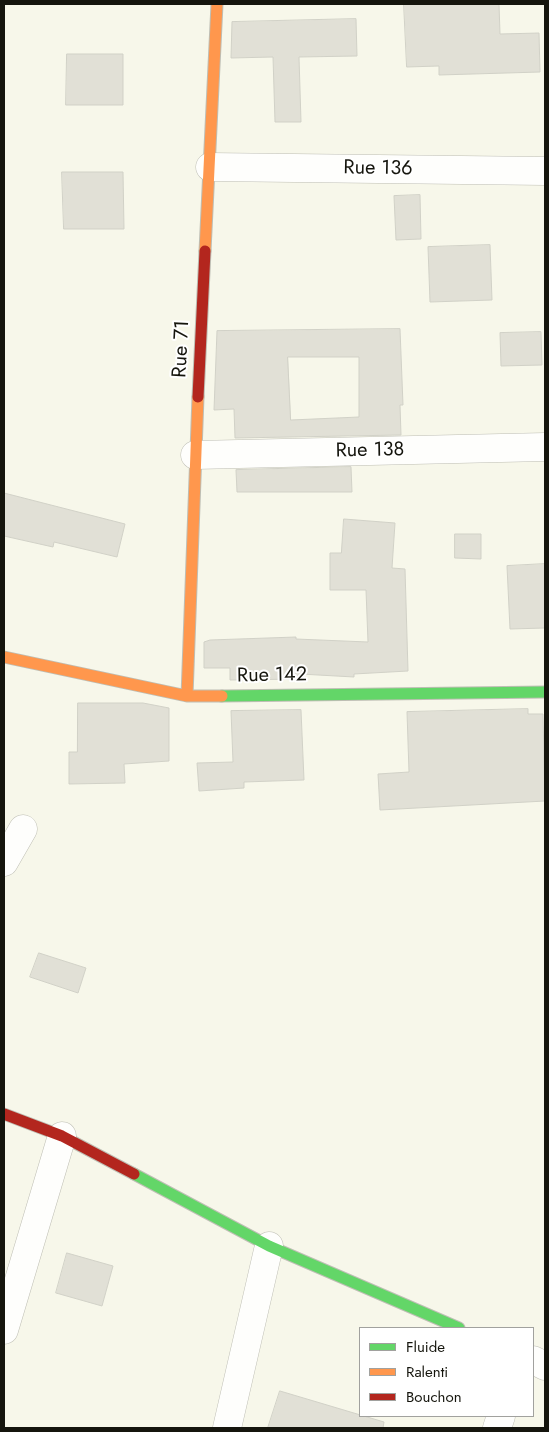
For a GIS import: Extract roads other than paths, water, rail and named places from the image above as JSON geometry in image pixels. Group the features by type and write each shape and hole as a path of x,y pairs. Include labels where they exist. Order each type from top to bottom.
{"street":[{"name":"Rue 71","path":"187,696 195,455 217,4"},
{"name":"Rue 136","path":"210,168 545,171"},
{"name":"Rue 138","path":"195,455 545,448"},
{"name":"Rue 142","path":"4,657 187,696 545,692"},
{"path":"4,862 23,828"},
{"path":"4,1114 62,1136 269,1246 457,1327"},
{"path":"4,1330 62,1136"},
{"path":"227,1428 269,1246"}]}
